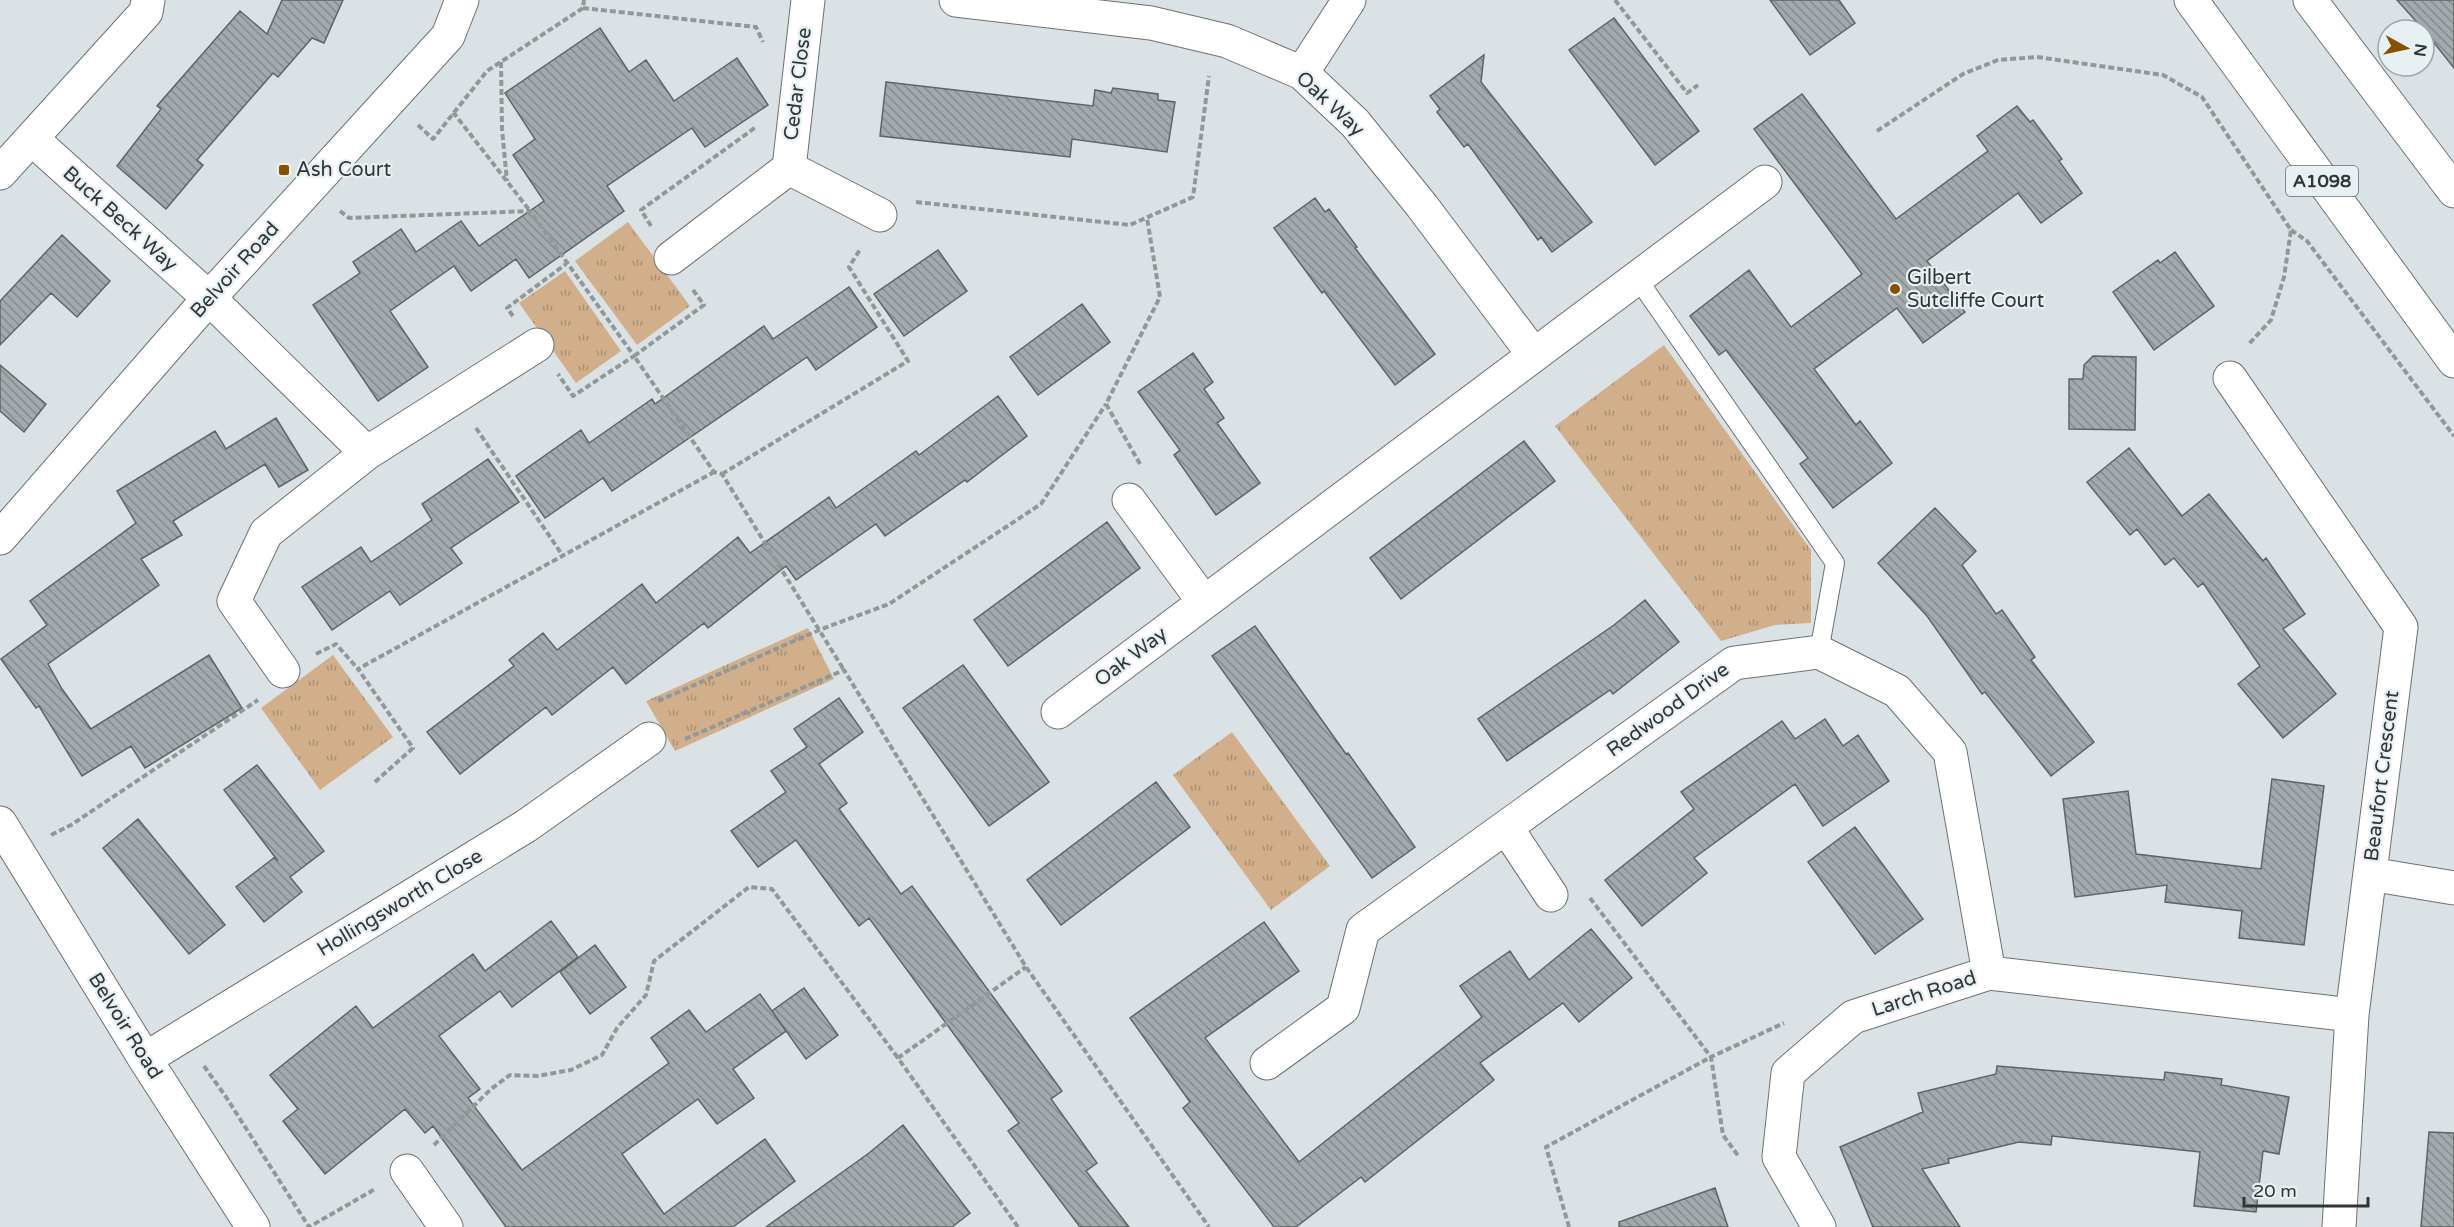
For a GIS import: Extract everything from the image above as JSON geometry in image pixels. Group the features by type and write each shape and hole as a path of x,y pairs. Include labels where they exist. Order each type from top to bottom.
{"street":[{"path":"0,174 146,12 148,0"},
{"name":"Belvoir Road","path":"0,538 209,298 448,36 462,0"},
{"name":"Cedar Close","path":"671,258 789,168 808,0"},
{"name":"Oak Way","path":"956,0 1151,23 1215,38 1302,73 1355,123 1422,206 1534,355"},
{"path":"1302,73 1349,0"},
{"name":"A1098","path":"2191,0 2454,361"},
{"path":"2310,0 2454,190"},
{"name":"Buck Beck Way","path":"32,140 209,298"},
{"name":"Cedar Close","path":"789,168 880,215"},
{"name":"Oak Way","path":"1058,712 1765,182"},
{"path":"209,298 367,453"},
{"path":"283,671 234,601 266,533 367,453 537,345"},
{"name":"Beaufort Crescent","path":"2230,378 2401,627 2352,1015 2339,1227"},
{"path":"1129,500 1204,602"},
{"path":"1819,652 1897,691 1950,752 1989,973"},
{"name":"Redwood Drive","path":"1267,1063 1343,1008 1364,930 1734,663 1819,652"},
{"name":"Hollingsworth Close","path":"145,1059 526,826 649,739"},
{"name":"Belvoir Road","path":"0,824 145,1059 253,1227"},
{"path":"1506,827 1551,895"},
{"path":"2370,874 2454,888"},
{"name":"Larch Road","path":"1819,1227 1779,1157 1788,1073 1853,1017 1989,973 2352,1015"},
{"path":"407,1171 446,1227"}],"lane":[{"path":"1637,278 1835,563 1819,652"}],"path":[{"path":"583,8 584,0"},
{"path":"1615,0 1687,93 1698,85"},
{"path":"799,76 778,75 756,27 583,8 487,71 453,112 530,211 714,472 722,474 1026,967 1209,1227"},
{"path":"722,474 908,361 849,267 880,215 919,201 1130,225 1193,197 1215,38"},
{"path":"1877,131 1963,74 1998,60 2037,57 2163,75 2202,97 2291,230 2307,241 2454,436"},
{"path":"501,62 502,129 507,182"},
{"path":"566,264 507,309 537,345 573,396 634,356 704,305 641,210 763,122"},
{"path":"311,186 349,218 530,211"},
{"path":"844,670 666,747 649,739 637,710 819,630 889,604 1041,504 1106,404 1160,297 1147,218"},
{"path":"2230,378 2218,367 2249,344 2271,320 2284,277 2291,230"},
{"path":"456,398 563,556"},
{"path":"1106,404 1145,474 1129,500"},
{"path":"358,669 714,472"},
{"path":"18,852 71,825 290,678 283,671 336,645 358,669 413,748 375,782"},
{"path":"1551,895 1557,905 1581,886 1711,1057 1723,1135 1743,1162"},
{"path":"182,1036 226,1097 310,1227 407,1171 491,1089 510,1075 537,1076 571,1070 602,1055 617,1028 646,995 654,961 750,887 772,889 898,1058 1018,1227"},
{"path":"898,1058 1026,967"},
{"path":"1569,1227 1546,1148 1711,1057"}],"green space":[{"path":"628,222 690,306 637,345 575,261"},
{"path":"565,271 621,351 576,383 519,303"},
{"path":"1664,345 1811,550 1811,623 1775,625 1721,641 1555,426"},
{"path":"808,628 834,679 675,751 646,701"},
{"path":"333,655 393,737 320,790 261,708"},
{"path":"1232,732 1330,866 1271,910 1173,775"}],"building":[{"path":"282,0 343,0 324,43 312,38 278,77 273,73 197,160 203,165 166,209 117,166 161,109 157,106 240,11 267,34"},
{"path":"1770,0 1839,0 1855,23 1810,55"},
{"path":"2397,0 2454,0 2454,68 2436,45 2436,18 2413,18"},
{"path":"1614,18 1699,131 1655,165 1569,50"},
{"path":"600,28 629,72 646,60 674,101 737,58 768,105 705,147 692,128 607,186 624,211 529,278 516,259 471,291 454,266 390,311 428,367 378,401 313,305 360,273 353,262 401,229 416,252 461,221 479,246 544,201 513,155 535,139 505,93"},
{"path":"1484,55 1481,82 1592,222 1552,252 1541,237 1538,240 1468,144 1464,147 1437,112 1440,109 1430,96"},
{"path":"886,82 1093,106 1095,90 1111,93 1113,88 1158,94 1158,100 1175,102 1167,152 1072,139 1070,157 880,136"},
{"name":"Gilbert Sutcliffe Court","path":"1802,94 1896,219 1988,151 1977,136 2017,106 2030,122 2033,120 2062,159 2059,161 2082,193 2041,223 2018,193 1927,261 1965,312 1923,343 1897,308 1814,369 1856,425 1860,421 1892,463 1833,508 1800,464 1808,458 1726,350 1719,355 1690,316 1749,270 1791,327 1862,274 1754,129"},
{"path":"1315,198 1325,212 1329,209 1357,247 1355,248 1435,354 1395,385 1274,228"},
{"path":"62,235 110,281 77,317 51,293 0,345 0,301"},
{"path":"938,250 967,291 904,336 874,294"},
{"path":"2175,252 2214,306 2154,350 2113,292 2158,260 2160,263"},
{"path":"849,287 877,327 816,370 807,357 612,491 603,478 545,518 516,476 581,430 589,443 652,399 655,404 764,326 773,339"},
{"path":"1082,304 1110,342 1038,395 1010,357"},
{"path":"1193,353 1213,382 1204,389 1224,418 1217,423 1260,483 1216,515 1174,455 1180,450 1138,392"},
{"path":"2093,356 2136,357 2135,430 2069,429 2069,379 2083,379 2084,365"},
{"path":"0,365 46,404 24,432 0,411"},
{"path":"998,396 1027,436 967,482 965,480 885,536 876,524 796,580 786,566 708,628 704,623 626,684 613,667 552,715 546,707 460,774 427,732 514,666 509,660 543,633 557,650 642,584 656,603 738,537 750,553 829,497 836,508 916,451 919,455"},
{"path":"276,418 308,470 279,487 265,464 173,521 182,535 141,559 159,585 48,664 62,689 91,729 209,655 242,708 145,768 131,746 82,776 39,706 36,708 1,659 47,625 30,601 136,523 117,491 215,431 226,449"},
{"path":"1524,441 1555,481 1401,599 1370,558"},
{"path":"2129,448 2182,516 2209,494 2263,561 2266,558 2305,614 2283,629 2336,694 2283,738 2238,684 2260,666 2203,583 2198,587 2174,558 2165,565 2137,529 2130,535 2087,482"},
{"path":"488,459 519,502 451,548 462,563 400,605 390,591 332,630 302,587 361,547 371,562 402,541 432,520 422,504"},
{"path":"1935,508 1976,551 1962,565 1996,614 2002,610 2035,657 2031,660 2094,742 2051,776 1985,692 1982,694 1927,616 1878,563"},
{"path":"1107,522 1140,568 1008,666 974,620"},
{"path":"1645,600 1679,642 1613,694 1610,690 1507,761 1478,719 1614,625"},
{"path":"1255,626 1415,847 1372,878 1212,656"},
{"path":"963,665 1049,782 989,826 903,708"},
{"path":"839,698 863,732 819,764 847,803 839,809 901,894 912,886 1062,1091 1051,1099 1097,1163 1086,1171 1129,1227 1080,1227 1008,1131 1019,1123 869,918 859,926 796,840 758,867 731,831 786,792 771,771 807,747 794,729"},
{"path":"1825,719 1843,746 1858,735 1889,781 1823,826 1795,784 1694,858 1707,873 1642,926 1605,880 1694,809 1681,792 1782,721 1795,739"},
{"path":"257,765 324,851 290,877 302,892 264,922 236,887 275,857 224,790"},
{"path":"2272,779 2324,786 2304,945 2239,938 2242,911 2165,902 2167,885 2075,897 2063,799 2128,791 2136,854 2261,869"},
{"path":"1156,782 1190,827 1061,925 1027,880"},
{"path":"138,819 225,925 189,954 103,848"},
{"path":"1855,827 1923,919 1875,954 1808,862"},
{"path":"551,921 578,957 512,1007 500,991 439,1036 480,1089 468,1098 522,1170 669,1063 651,1038 689,1010 706,1032 760,994 786,1031 733,1069 754,1098 717,1124 698,1099 622,1154 664,1214 765,1139 795,1181 733,1227 506,1227 433,1126 425,1133 405,1109 325,1174 283,1121 298,1109 270,1075 356,1006 373,1028 473,954 485,971"},
{"path":"1264,922 1299,971 1205,1038 1299,1162 1482,1017 1460,986 1510,951 1529,980 1591,929 1632,978 1579,1022 1563,1003 1480,1063 1494,1080 1365,1182 1361,1177 1296,1227 1274,1227 1183,1108 1190,1102 1130,1018"},
{"path":"595,945 626,987 590,1014 560,972"},
{"path":"804,988 838,1035 806,1059 772,1011"},
{"path":"1997,1066 2164,1080 2165,1072 2222,1079 2221,1085 2289,1097 2279,1154 2263,1151 2256,1212 2194,1206 2200,1152 2052,1136 2051,1145 2019,1142 1948,1159 1949,1163 1922,1169 1960,1227 1873,1227 1840,1147 1923,1112 1918,1093 1996,1074"},
{"path":"903,1125 970,1213 952,1227 766,1227 869,1153"},
{"path":"2429,1132 2454,1133 2454,1227 2421,1227"},
{"path":"1715,1188 1728,1227 1619,1227 1619,1222"}],"place":[{"name":"Ash Court","path":"284,170"},
{"name":"Gilbert Sutcliffe Court","path":"1895,289"}]}
